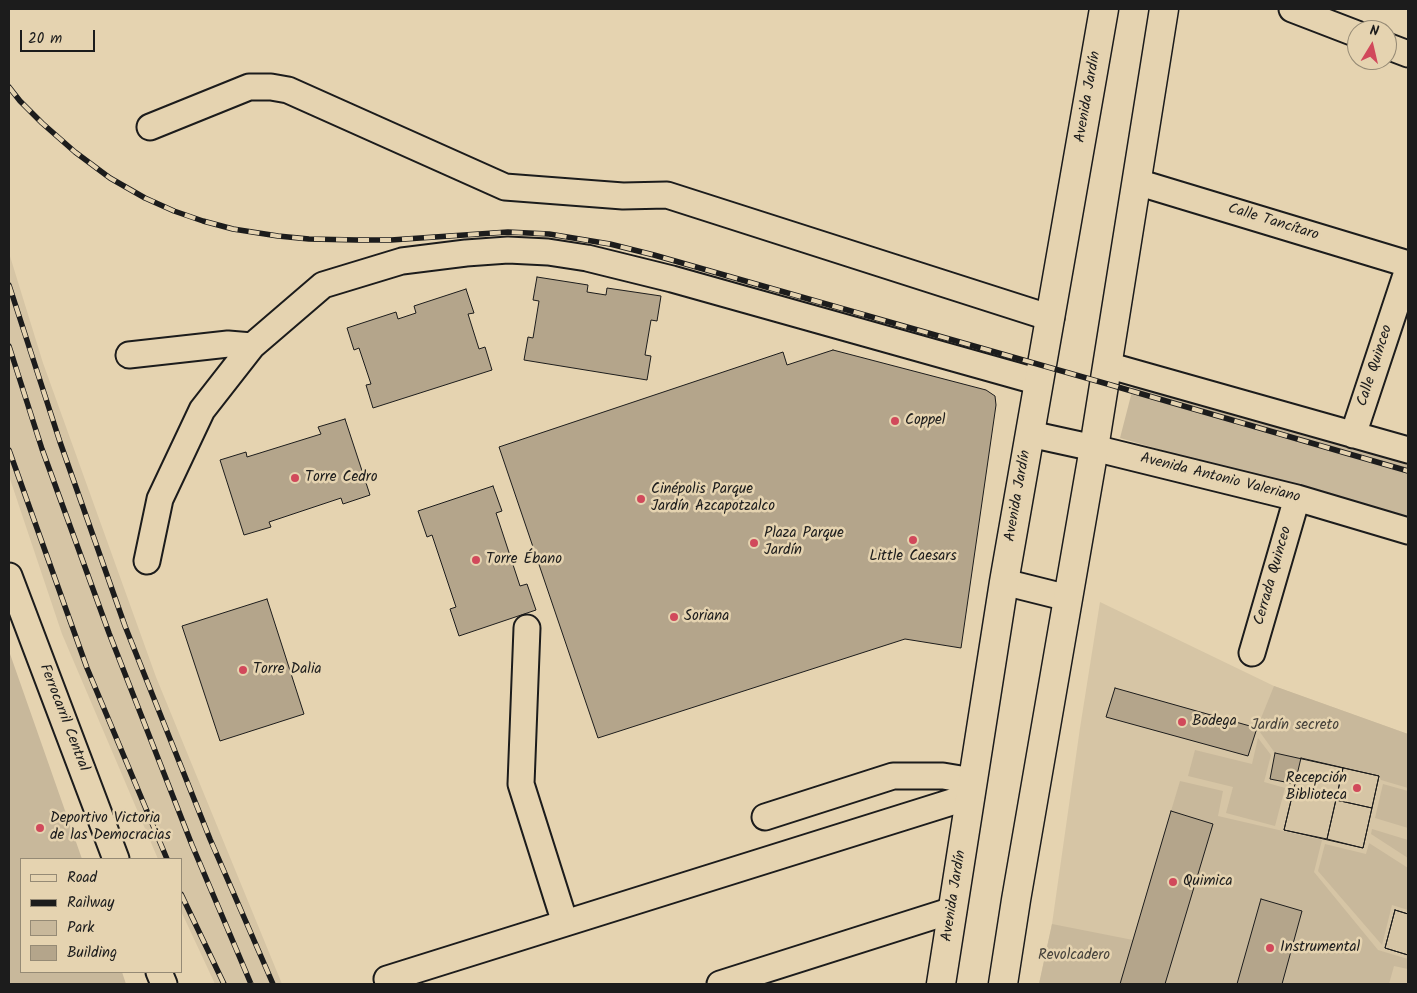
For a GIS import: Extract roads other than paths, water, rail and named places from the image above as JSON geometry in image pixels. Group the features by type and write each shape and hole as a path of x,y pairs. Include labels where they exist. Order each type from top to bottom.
{"main road":[{"name":"Avenida Jardín","path":"941,984 1004,582 1104,9"},
{"path":"1004,984 1016,900 1094,448 1164,9"}],"street":[{"path":"1292,9 1347,30"},
{"path":"150,127 249,88 271,87 288,90 505,187 623,196 666,195 1051,318"},
{"name":"Calle Tancítaro","path":"1137,182 1408,264"},
{"path":"147,562 160,499 202,410 252,346 322,285 402,261 508,250 548,252 587,258 628,267 1039,382"},
{"name":"Calle Quinceo","path":"1353,435 1408,269"},
{"path":"129,355 228,344 252,346"},
{"path":"1107,365 1408,450"},
{"name":"Avenida Antonio Valeriano","path":"1030,434 1297,498 1408,531"},
{"name":"Cerrada Quinceo","path":"1252,653 1297,498"},
{"name":"Ferrocarril Central","path":"9,576 116,858"},
{"path":"1004,582 1068,598"},
{"path":"527,628 521,784 565,923"},
{"path":"764,817 892,776 943,776 972,788"},
{"path":"387,979 565,923 972,788"},
{"path":"720,984 953,910"}],"railway":[{"path":"9,87 42,123 75,152 110,178 145,198 203,221 233,229 309,239 391,240 508,232 549,234 610,244 1408,471"},
{"path":"9,285 60,442 125,626 210,839 273,984"},
{"path":"9,346 42,449 109,633 192,845 251,984"},
{"path":"9,450 87,668 167,858"},
{"path":"182,896 224,984"}],"place":[{"name":"Coppel","path":"895,421"},
{"name":"Torre Cedro","path":"295,478"},
{"name":"Cinépolis Parque Jardín Azcapotzalco","path":"641,499"},
{"name":"Little Caesars","path":"913,540"},
{"name":"Plaza Parque Jardín","path":"754,543"},
{"name":"Torre Ébano","path":"476,560"},
{"name":"Soriana","path":"674,617"},
{"name":"Torre Dalia","path":"243,670"},
{"name":"Bodega","path":"1182,722"},
{"name":"Recepción Biblioteca","path":"1357,788"},
{"name":"Deportivo Victoria de las Democracias","path":"40,828"},
{"name":"Quimica","path":"1173,882"},
{"name":"Instrumental","path":"1270,948"}],"park label":[{"name":"Jardín secreto","path":"1295,726"},
{"name":"Revolcadero","path":"1074,956"}]}
